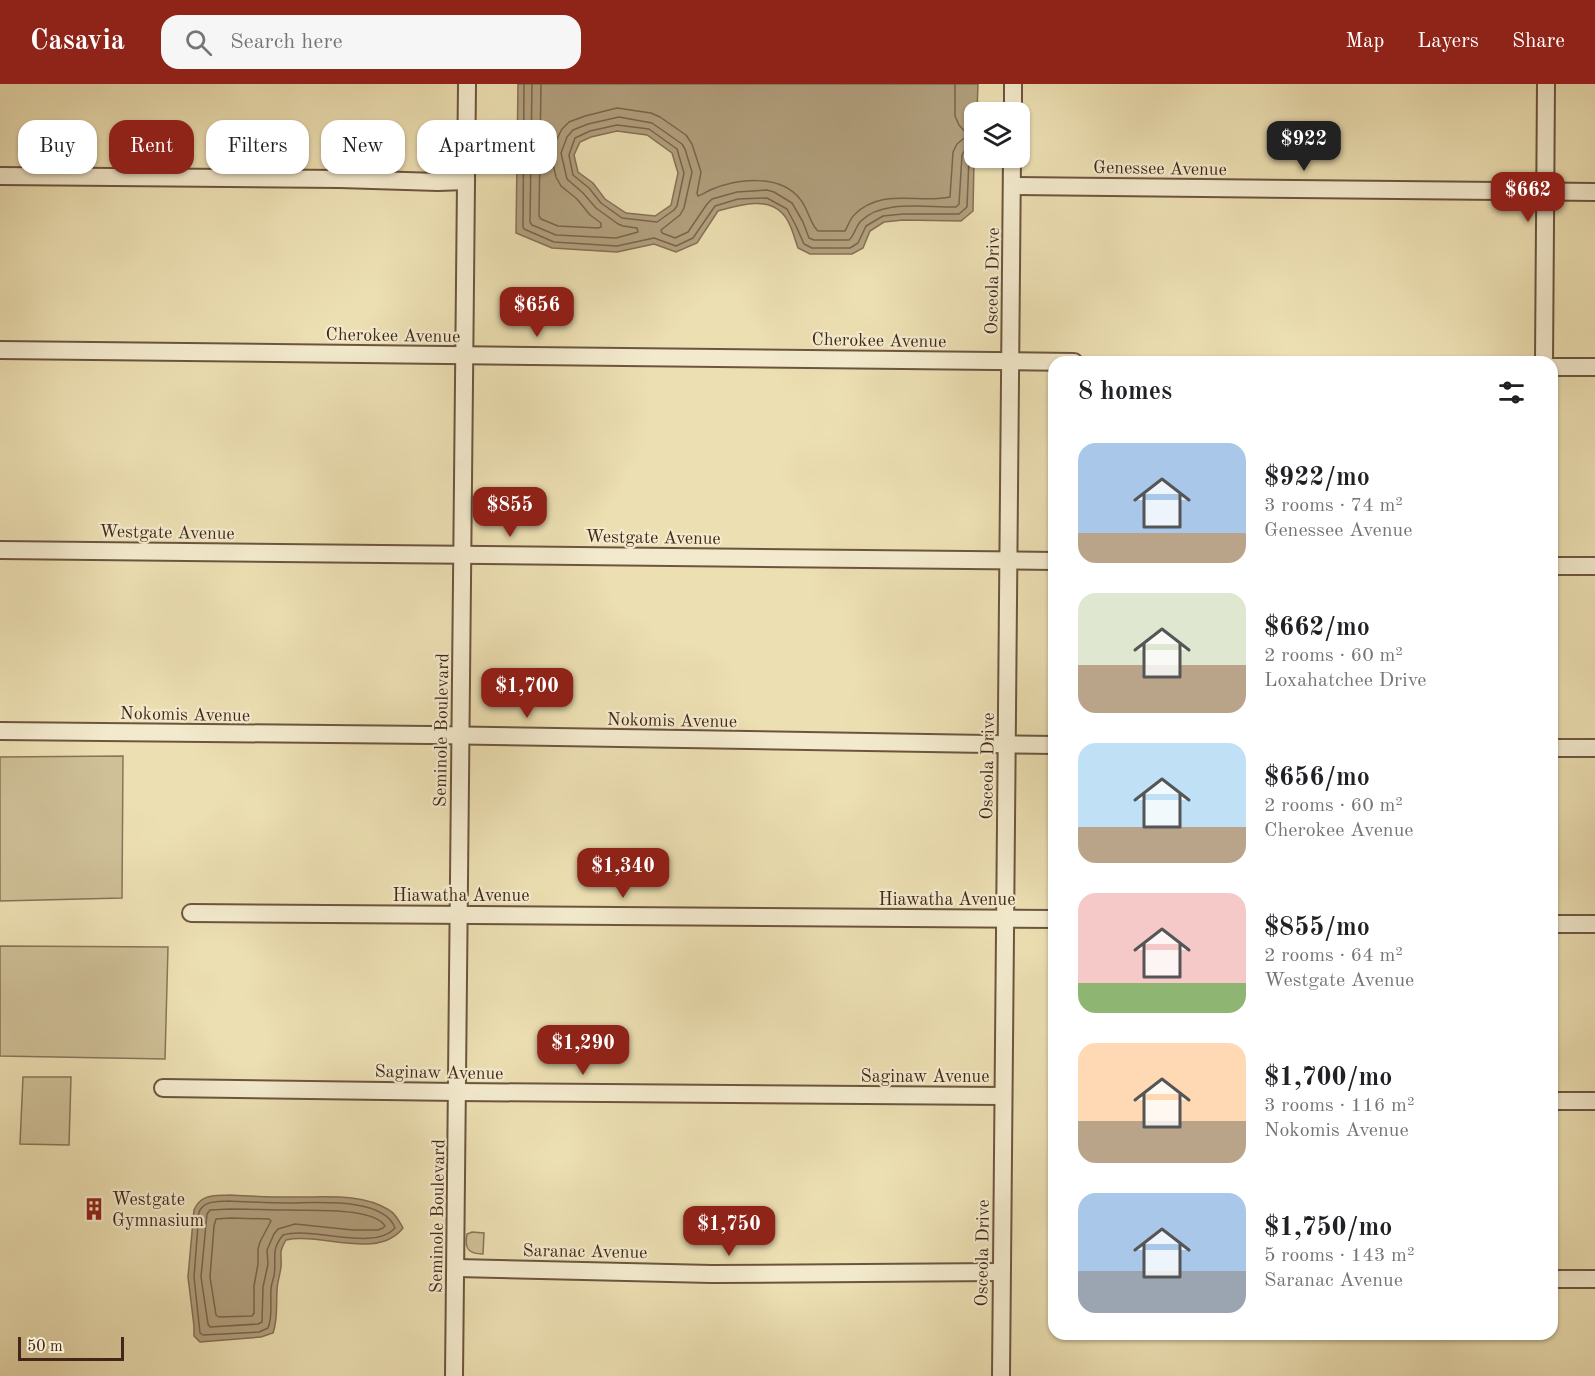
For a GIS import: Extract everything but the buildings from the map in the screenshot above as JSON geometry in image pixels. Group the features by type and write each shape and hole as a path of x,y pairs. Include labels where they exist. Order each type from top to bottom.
{"street":[{"name":"Seminole Boulevard","path":"454,1376 467,84"},
{"path":"1013,84 1013,102"},
{"path":"1544,356 1546,84"},
{"name":"Osceola Drive","path":"1001,1376 1012,168"},
{"path":"0,176 466,181"},
{"name":"Genessee Avenue","path":"1012,186 1595,192"},
{"name":"Cherokee Avenue","path":"0,350 1048,362"},
{"path":"1558,367 1595,367"},
{"name":"Westgate Avenue","path":"0,550 1048,561"},
{"path":"1558,566 1595,566"},
{"name":"Nokomis Avenue","path":"0,731 461,735 1048,745"},
{"path":"1558,748 1595,748"},
{"name":"Hiawatha Avenue","path":"191,914 1048,919"},
{"path":"1558,924 1595,924"},
{"name":"Saginaw Avenue","path":"163,1088 1003,1096"},
{"path":"1558,1101 1595,1101"},
{"name":"Saranac Avenue","path":"456,1268 712,1274 1001,1272"},
{"path":"1558,1279 1595,1280"}],"shaded area":[{"path":"123,756 122,898 0,901 0,757"},
{"path":"0,946 168,947 165,1059 0,1056"},
{"path":"23,1077 71,1077 69,1145 20,1144"},
{"path":"484,1233 483,1254 471,1252 467,1247 467,1234"}],"water":[{"path":"518,84 978,84 977,102 964,102 964,168 974,168 973,211 961,221 884,222 870,231 863,248 852,254 810,254 798,248 790,225 782,213 768,205 751,204 718,211 697,243 676,252 654,244 617,252 552,248 516,233 517,174 557,174 557,120 518,120","holes":["617,131 647,135 672,153 678,173 671,205 655,216 626,213 605,199 593,183 578,172 574,155 580,142"]},
{"path":"229,1195 353,1198 378,1204 391,1212 403,1228 392,1238 379,1243 348,1243 315,1239 286,1240 281,1251 273,1333 261,1337 200,1342 194,1336 188,1277 194,1210 204,1198"}],"place":[{"name":"Westgate Gymnasium","path":"94,1209"}]}
